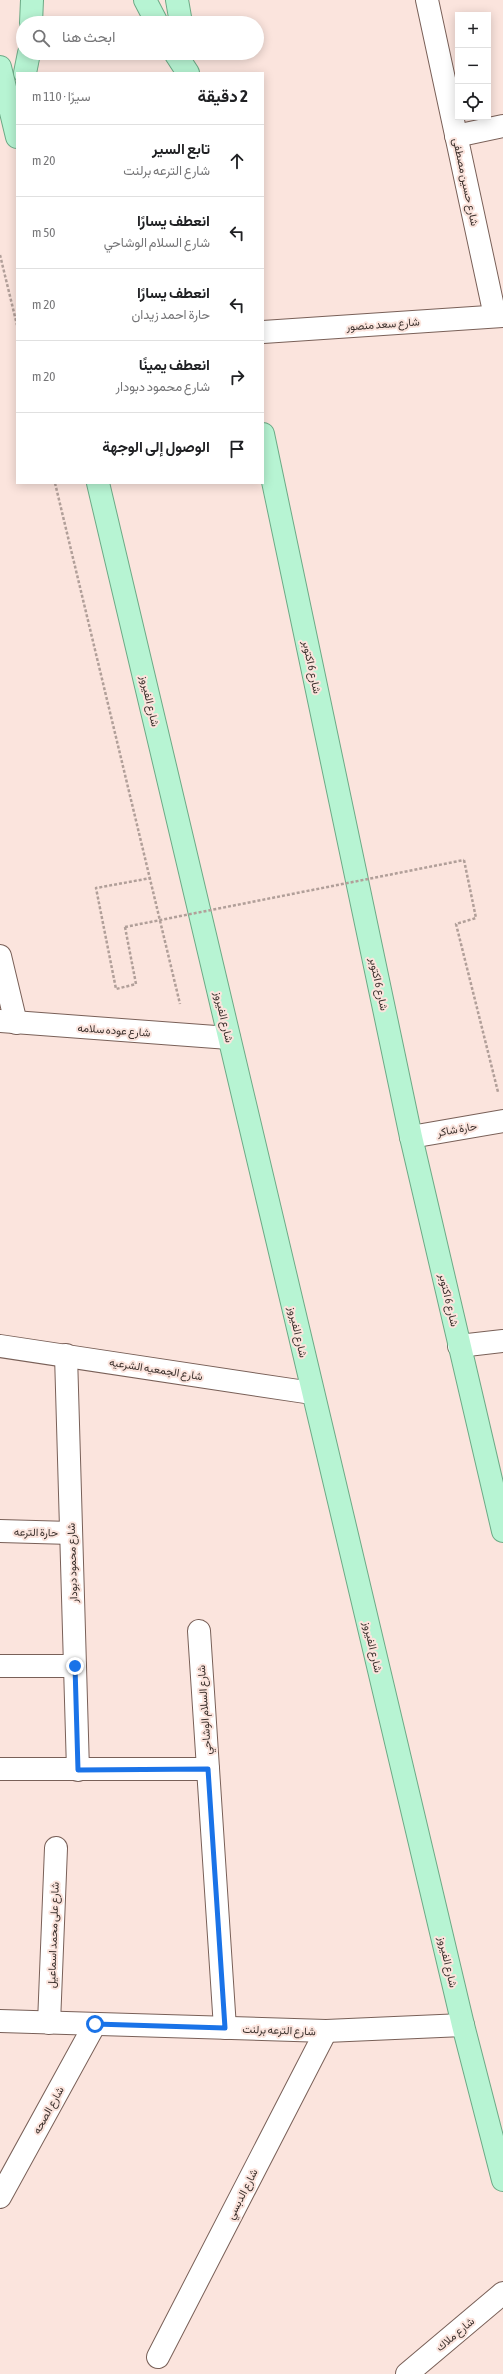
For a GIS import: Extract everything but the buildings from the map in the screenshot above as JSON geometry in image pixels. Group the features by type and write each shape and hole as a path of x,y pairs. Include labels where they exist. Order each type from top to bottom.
{"main road":[{"path":"31,16 32,0"},
{"path":"145,0 153,16"},
{"path":"177,0 180,16"},
{"path":"25,72 27,60"},
{"path":"180,60 187,72"},
{"path":"188,60 191,72"},
{"path":"0,67 16,130"},
{"name":"شارع 6 اكتوبر","path":"264,439 411,1136 503,1532"},
{"name":"شارع الفيروز","path":"98,484 312,1393 463,2025 503,2180"}],"street":[{"name":"شارع حسين مصطفى","path":"427,0 456,136 499,316"},
{"path":"456,136 503,126"},
{"name":"شارع سعد منصور","path":"264,332 499,316"},
{"path":"0,956 8,1022"},
{"name":"شارع عوده سلامه","path":"8,1022 229,1038"},
{"name":"حارة شاكر","path":"411,1136 503,1121"},
{"path":"459,1346 503,1341"},
{"name":"شارع الجمعيه الشرعيه","path":"0,1346 312,1393"},
{"name":"شارع محمود دبودار","path":"66,1355 78,1770"},
{"name":"حارة الترعه","path":"0,1531 71,1533"},
{"name":"شارع السلام الوشاحي","path":"198,1631 225,2028"},
{"path":"0,1666 75,1666"},
{"path":"0,1769 208,1769"},
{"name":"شارع على محمد اسماعيل","path":"49,2023 56,1848"},
{"name":"شارع الترعه برلنت","path":"0,2021 326,2032 463,2025"},
{"name":"شارع الصحه","path":"0,2197 95,2024"},
{"name":"شارع الدبسي","path":"158,2357 326,2032"},
{"name":"شارع ملاك","path":"407,2374 503,2293"}],"path":[{"path":"0,255 16,321"},
{"path":"55,484 151,878 186,1034"},
{"path":"151,878 96,888 116,988 136,984 125,927 464,860 476,918 456,924 499,1099"}],"route":[{"path":"75,1666 78,1770 208,1769 225,2028 95,2024"}]}
